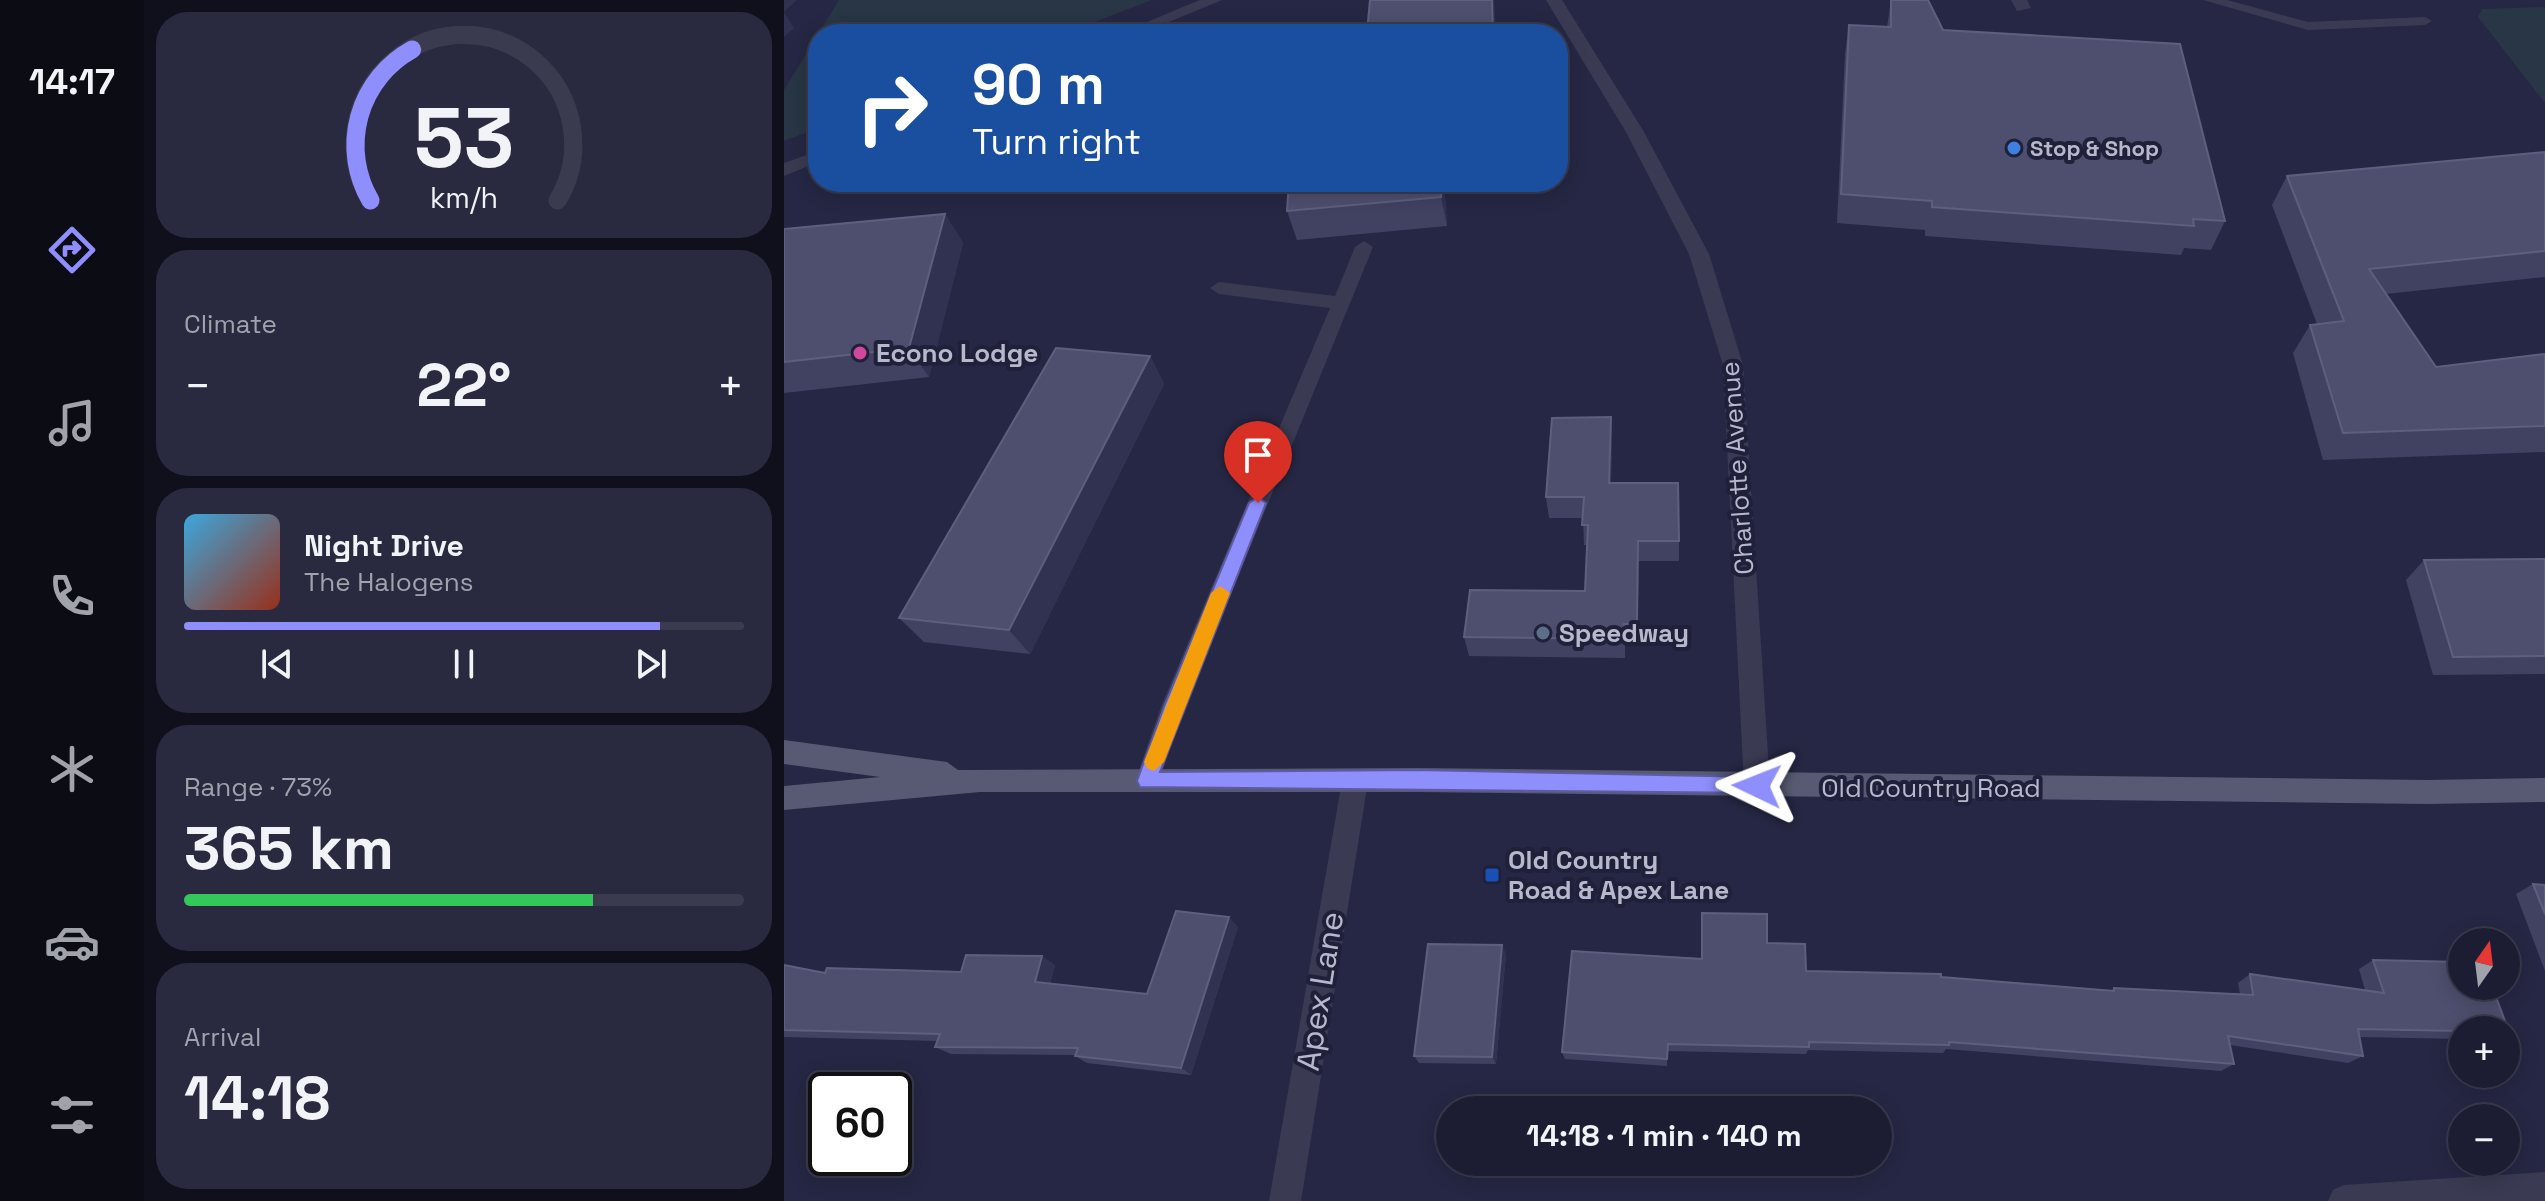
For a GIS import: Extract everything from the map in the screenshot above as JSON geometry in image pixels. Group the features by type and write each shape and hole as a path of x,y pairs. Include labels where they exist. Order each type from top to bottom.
{"main road":[{"name":"Old Country Road","path":"784,752 845,758 980,780"},
{"name":"Old Country Road","path":"784,798 980,780 2427,792 2545,790"}],"street":[{"path":"1152,24 1214,0"},
{"name":"Charlotte Avenue","path":"1554,0 1635,132 1644,155 1699,254 1733,365 1757,786"},
{"path":"784,170 808,160"},
{"name":"Apex Lane","path":"1285,1201 1355,781"},
{"path":"2344,1201 2545,1188"}],"lane":[{"path":"2210,0 2308,26 2425,21"},
{"path":"1147,781 1174,704 1364,247"},
{"path":"1219,288 1341,303"}],"shaded area":[{"path":"839,0 1152,0 1089,24 824,24"},
{"path":"2545,7 2545,103 2478,17 2482,9"},
{"path":"808,51 808,132 784,141 784,90"}],"building":[{"path":"1370,0 1492,0 1493,24 1368,24"},
{"name":"Stop & Shop","path":"1891,0 1928,0 1943,30 2180,44 2225,221 2193,219 2194,226 1932,207 1932,201 1841,194 1849,25 1891,27"},
{"path":"2545,152 2545,251 2369,269 2436,367 2545,354 2545,426 2343,433 2310,325 2344,321 2287,176"},
{"path":"1288,192 1441,192 1441,197 1287,211"},
{"path":"945,214 909,348 784,362 784,229"},
{"path":"1056,348 1150,356 1009,630 899,618"},
{"path":"1611,417 1609,483 1678,483 1679,541 1638,541 1637,624 1624,624 1624,639 1464,637 1470,590 1585,591 1588,525 1582,525 1584,497 1546,497 1552,418"},
{"path":"2545,559 2545,656 2453,657 2424,560"},
{"path":"2533,884 2545,885 2545,914"},
{"path":"1176,911 1229,917 1181,1068 1075,1056 1078,1048 935,1047 940,1034 784,1030 784,965 825,973 827,968 961,972 966,955 1042,956 1035,982 1147,994"},
{"path":"1702,913 1767,914 1767,943 1805,944 1806,971 1941,974 1941,977 2114,991 2114,988 2253,995 2250,974 2384,993 2373,960 2448,962 2448,1000 2497,1000 2503,1016 2448,1016 2448,1031 2358,1029 2363,1056 2228,1036 2234,1064 1949,1042 1949,1045 1809,1042 1809,1047 1668,1044 1667,1059 1562,1052 1572,951 1702,959"},
{"path":"1428,944 1502,945 1492,1057 1414,1056"}],"slow traffic":[{"path":"1154,762 1174,704 1220,593"}],"place":[{"name":"Stop & Shop","path":"2014,148"},
{"name":"Econo Lodge","path":"860,353"},
{"name":"Speedway","path":"1543,633"},
{"name":"Old Country Road & Apex Lane","path":"1492,875"}],"route":[{"path":"1258,503 1174,704 1147,781 1418,780 1757,786"}]}
